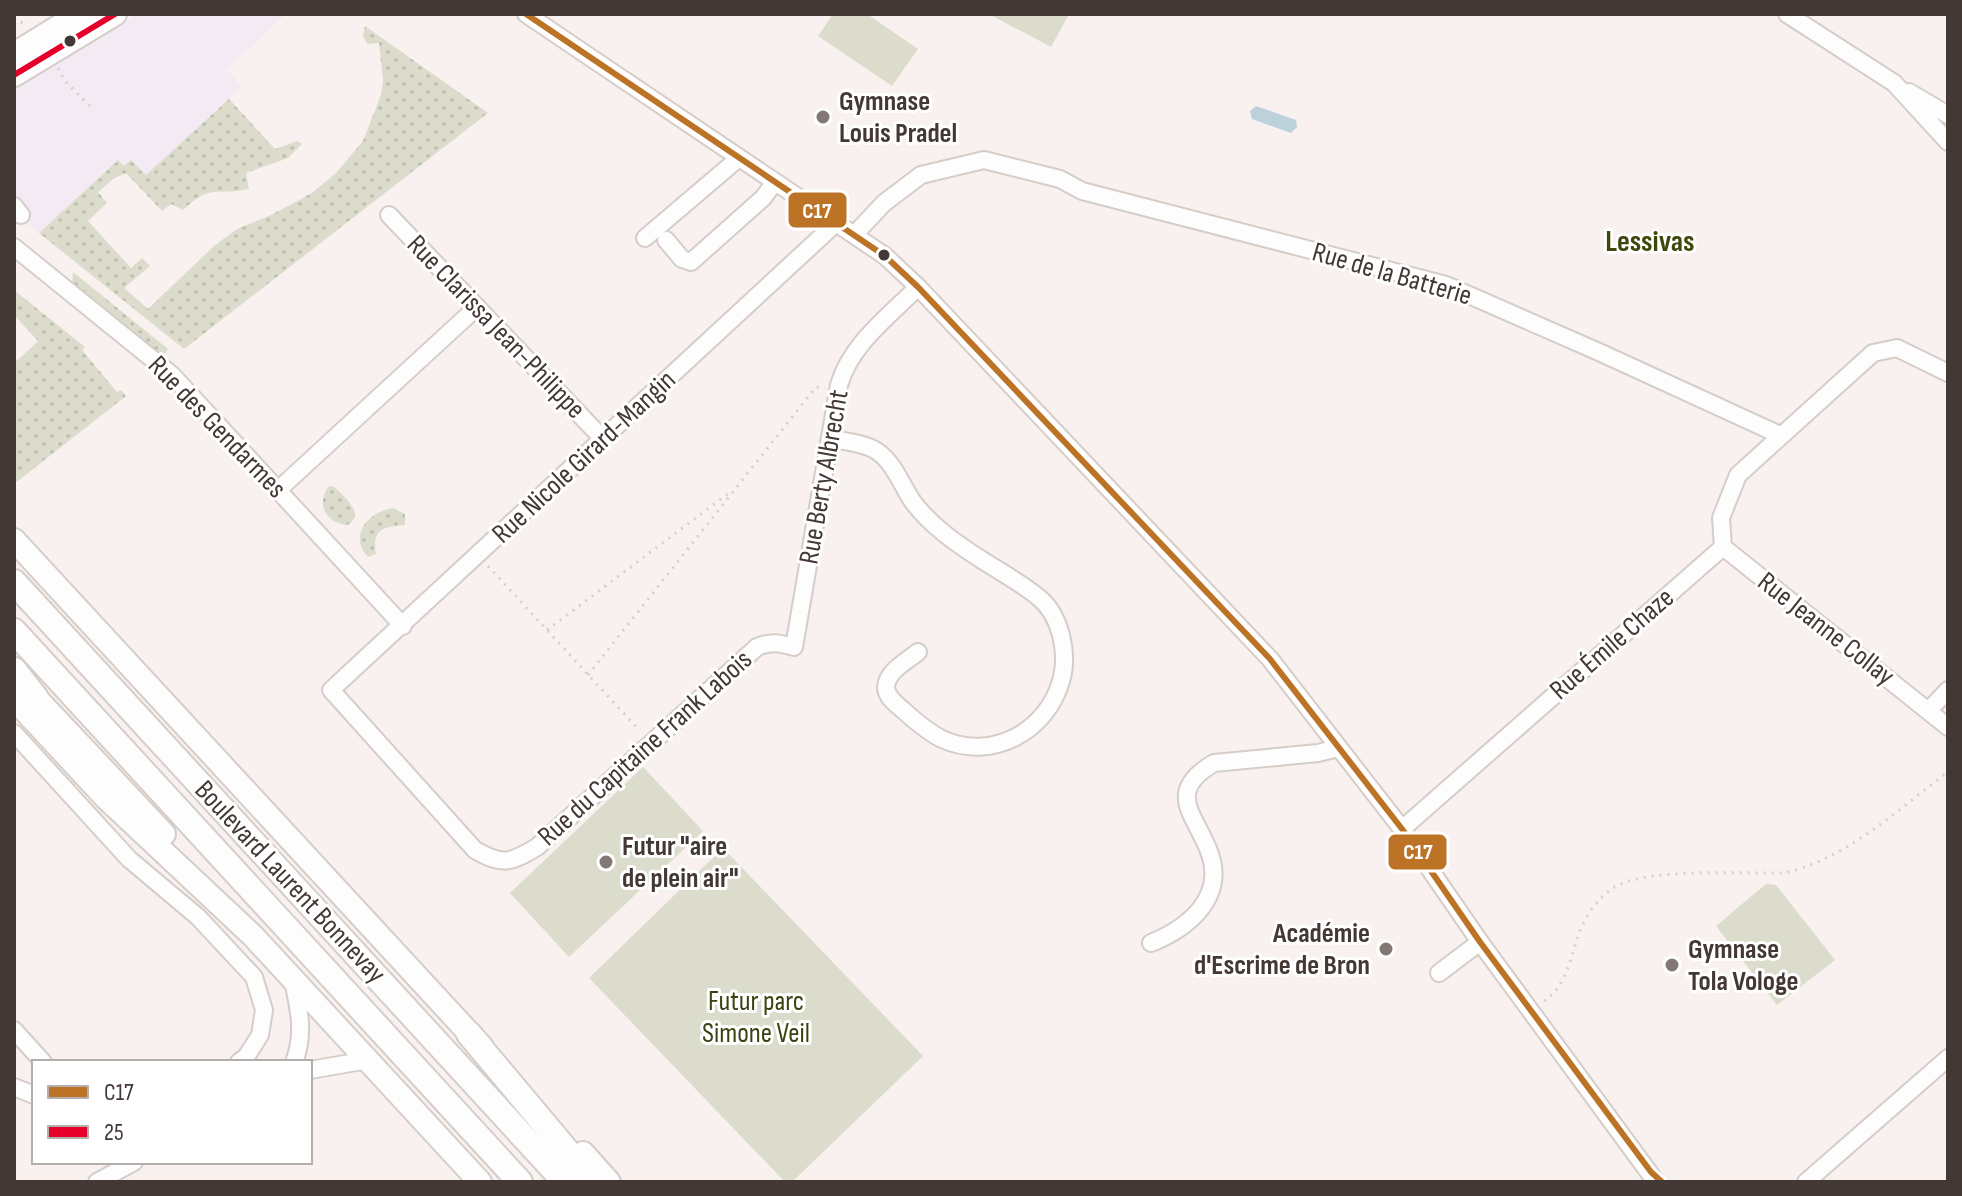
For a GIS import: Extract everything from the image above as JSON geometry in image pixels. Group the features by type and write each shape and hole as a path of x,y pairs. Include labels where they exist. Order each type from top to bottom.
{"highway":[{"name":"Boulevard Laurent Bonnevay","path":"14,582 565,1182"},
{"name":"Boulevard Laurent Bonnevay","path":"14,631 520,1182"},
{"path":"14,670 25,698"},
{"path":"469,1034 593,1182"}],"main road":[{"path":"18,58 79,14"},
{"path":"18,58 115,14"},
{"path":"14,540 609,1182"},
{"path":"25,698 213,886 253,936 480,1182"}],"street":[{"path":"526,14 885,256 918,287 1270,659 1402,829 1480,942 1656,1179"},
{"path":"1787,14 1948,115"},
{"path":"1894,83 1948,142"},
{"path":"645,238 739,158"},
{"name":"Rue de la Batterie","path":"854,235 884,203 921,175 984,160 1060,179 1082,191 1446,285 1780,435"},
{"path":"666,240 682,259 691,262 763,198 775,182"},
{"name":"Rue Clarissa Jean-Philippe","path":"389,215 603,439"},
{"name":"Rue Nicole Girard-Mangin","path":"331,690 836,223"},
{"name":"Rue des Gendarmes","path":"14,247 172,375 403,626"},
{"name":"Rue Berty Albrecht","path":"794,647 844,368 851,355 918,287"},
{"path":"278,490 472,301"},
{"path":"1723,547 1721,518 1738,475 1873,353 1897,348 1948,373"},
{"path":"832,439 870,447 881,453 915,504 942,532 1041,599 1056,622 1063,641 1064,670 1056,699 1034,726 1007,743 973,748 942,739 917,724 890,698 886,689 889,675 918,652"},
{"name":"Rue Jeanne Collay","path":"1723,547 1948,727"},
{"name":"Rue Émile Chaze","path":"1402,829 1723,547"},
{"name":"Rue du Capitaine Frank Labois","path":"331,690 475,850 495,861 515,861 537,847 757,647 767,642 779,642 794,647"},
{"path":"1929,710 1948,690"},
{"path":"14,733 129,859 198,917 254,977 264,1010 260,1035 242,1060"},
{"path":"1151,943 1170,935 1198,913 1212,892 1214,875 1210,853 1194,825 1186,801 1191,782 1201,771 1214,763 1318,753 1338,748"},
{"path":"1439,973 1480,942"},
{"path":"293,979 301,1019 295,1060"},
{"path":"14,1030 41,1060"},
{"path":"1806,1182 1948,1058"},
{"path":"312,1070 368,1060"},
{"path":"97,1182 130,1164"}],"path":[{"path":"588,675 816,387 838,391"},
{"path":"547,630 735,488"},
{"path":"478,555 651,743"},
{"path":"1531,1010 1552,995 1563,982 1584,922 1594,906 1615,886 1661,875 1784,873 1796,870 1838,852 1948,772"}],"shaded area":[{"path":"137,14 286,14 227,69 242,87 146,176 117,160 39,233 14,215 14,90"}],"green space":[{"path":"833,14 867,14 918,49 892,86 818,36"},
{"path":"989,14 1069,14 1051,47"},
{"path":"365,26 488,113 184,349 39,233 118,160 124,166 131,160 146,175 229,99 275,149 297,141 302,144 288,158 246,173 249,189 207,193 183,210 171,204 162,211 126,173 98,192 107,203 88,221 131,268 142,258 150,266 124,288 148,309 214,246 237,229 312,193 336,173 363,141 381,95 383,81 379,43 367,44 363,36"},
{"path":"73,272 168,349 162,357 72,284"},
{"path":"14,290 85,347 82,350 117,392 121,390 126,396 14,484 14,360 18,360 38,341 14,315"},
{"path":"333,486 348,500 354,511 353,521 347,525 333,521 325,512 323,500 328,487"},
{"path":"393,508 405,514 405,525 381,530 376,539 376,554 368,557 360,541 364,526 376,514"},
{"name":"Futur \"aire de plein air\"","path":"643,767 703,831 569,957 510,893"},
{"name":"Futur parc Simone Veil","path":"723,848 923,1056 792,1182 785,1182 589,978"},
{"path":"1766,884 1776,885 1835,960 1777,1005 1716,926"}],"water":[{"path":"1256,106 1296,120 1297,127 1291,133 1252,119 1250,111"}],"transit line":[{"name":"25","path":"14,75 115,14"},
{"name":"C17","path":"526,14 885,256 918,287 1270,659 1402,829 1480,942 1651,1172 1662,1182"}],"place":[{"name":"Gymnase Louis Pradel","path":"823,117"},
{"name":"Futur \"aire de plein air\"","path":"606,862"},
{"name":"Académie d'Escrime de Bron","path":"1386,949"},
{"name":"Gymnase Tola Vologe","path":"1672,965"}],"district":[{"name":"Lessivas","path":"1650,242"}]}
